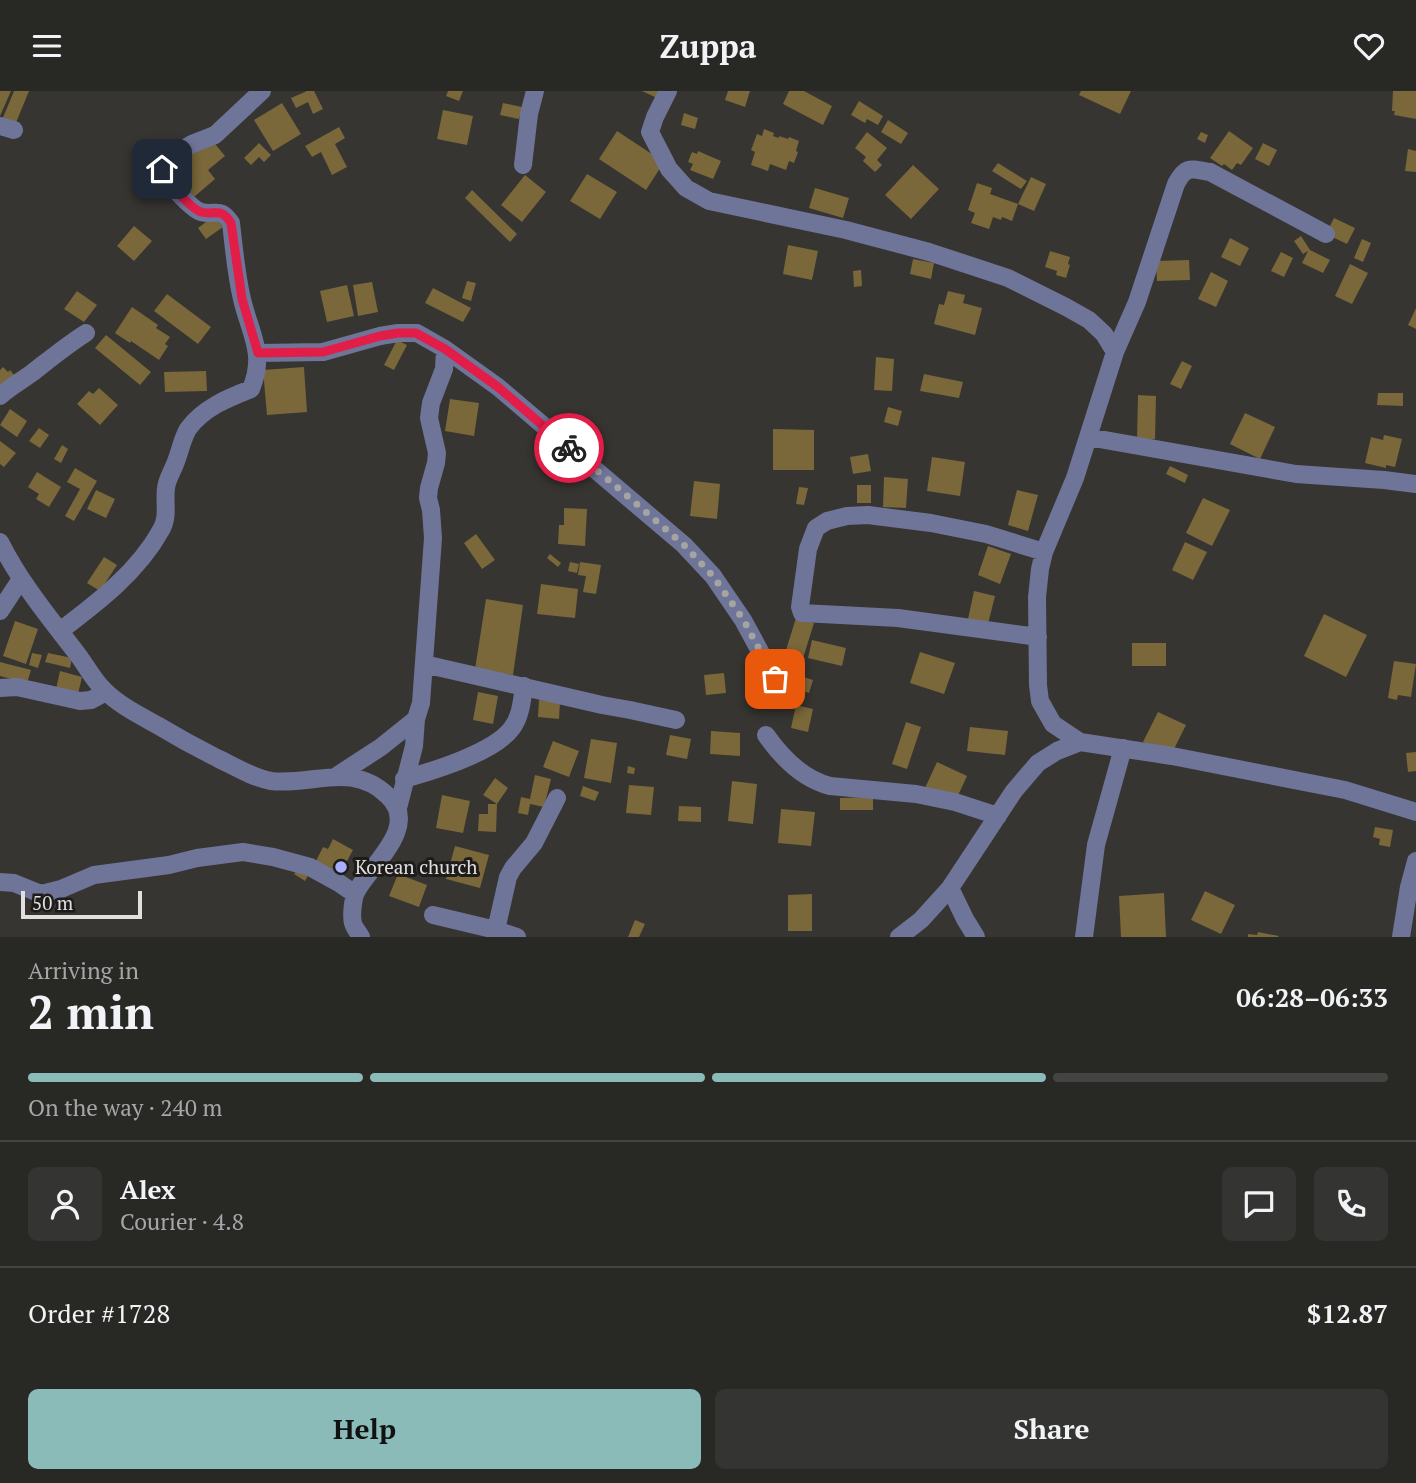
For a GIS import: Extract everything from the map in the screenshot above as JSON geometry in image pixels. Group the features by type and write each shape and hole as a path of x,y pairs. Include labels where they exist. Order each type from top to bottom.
{"street":[{"path":"60,631 93,606 128,573 163,528 167,484 187,430 220,401 251,389 256,378 258,353 242,299 231,223 226,215 218,212 197,211 167,180 162,169 167,159 192,144 215,135 262,91"},
{"path":"523,165 528,114 535,91"},
{"path":"668,91 650,132 669,169 686,188 709,201 846,230 929,252 1008,278 1089,320 1104,334 1115,352"},
{"path":"1326,234 1210,173 1192,169 1182,173 1137,302 1115,352 1075,478 1044,552 1037,597 1040,701 1053,724 1080,742 1172,756 1345,790 1416,812"},
{"path":"0,396 86,333"},
{"path":"258,353 323,352 398,333 416,333 445,349 498,387 684,545 713,576 743,619 775,679"},
{"path":"361,937 353,923 355,894 397,831 398,808 414,746 416,719 421,703 433,538 428,498 437,453 429,418 431,403 444,369 445,349"},
{"path":"1088,437 1296,474 1384,479 1416,484"},
{"path":"1038,637 898,618 803,613 800,607 808,549 816,528 827,521 847,516 867,515 931,523 986,534 1044,552"},
{"path":"0,542 21,579 106,692 135,713 200,750 259,778 289,781 351,777 374,786 398,808"},
{"path":"0,611 21,579"},
{"path":"424,664 676,720"},
{"path":"404,779 445,767 499,740 511,730 518,717 524,686"},
{"path":"0,688 17,687 80,701 92,700 106,692"},
{"path":"335,777 381,747 416,719"},
{"path":"766,735 777,751 816,782 830,786 916,794 955,802 998,816"},
{"path":"900,937 921,920 950,888 1014,791 1038,763 1057,751 1080,742"},
{"path":"1084,937 1096,845 1123,748"},
{"path":"496,930 508,877 534,843 556,798"},
{"path":"0,882 14,883 41,894 94,875 243,852 310,867 355,894"},
{"path":"1399,935 1416,860"},
{"path":"950,888 976,937"},
{"path":"433,915 516,937"}],"building":[{"path":"0,91 11,91 0,116"},
{"path":"14,91 29,91 15,125 2,120"},
{"path":"314,91 323,109 313,114 308,102 296,108 291,98"},
{"path":"448,91 463,91 459,101 446,96"},
{"path":"642,91 660,91 657,98"},
{"path":"728,91 750,91 745,107 725,100"},
{"path":"789,91 804,91 832,106 823,125 783,104"},
{"path":"1081,91 1131,91 1120,114 1079,95"},
{"path":"1393,91 1416,91 1416,119 1394,115"},
{"path":"859,101 883,116 878,125 867,119 865,123 851,115"},
{"path":"282,103 301,134 273,151 254,120"},
{"path":"503,103 522,107 519,119 500,115"},
{"path":"443,110 473,116 467,145 437,139"},
{"path":"684,113 698,118 695,129 681,125"},
{"path":"888,120 908,133 901,144 881,132"},
{"path":"339,127 345,138 335,144 347,167 332,175 321,152 312,157 305,146"},
{"path":"764,129 774,133 773,136 799,141 794,163 789,161 786,170 770,164 768,171 751,165 755,152 751,150 757,134 762,136"},
{"path":"617,131 664,162 646,190 599,159"},
{"path":"1229,131 1253,148 1241,165 1237,163 1232,170 1210,158"},
{"path":"867,132 887,148 877,160 882,165 875,172 863,161 866,157 855,148"},
{"path":"1201,132 1208,135 1205,143 1197,139"},
{"path":"211,139 225,156 208,170 215,179 194,197 178,178 186,171 175,158 182,152 188,158"},
{"path":"259,143 271,155 264,162 259,157 251,165 244,158"},
{"path":"1263,143 1277,150 1269,166 1255,159"},
{"path":"1408,149 1416,151 1416,172 1405,171"},
{"path":"698,151 721,161 713,179 690,170 693,164 688,162 692,152 697,154"},
{"path":"998,163 1027,181 1021,189 992,171"},
{"path":"913,165 939,189 911,219 885,195"},
{"path":"587,174 617,192 600,219 570,201"},
{"path":"525,175 546,192 522,222 501,205"},
{"path":"1031,177 1046,184 1034,211 1018,204"},
{"path":"977,183 992,188 990,194 1018,204 1012,221 993,217 989,229 971,223 975,213 968,210"},
{"path":"815,188 849,198 843,218 809,208"},
{"path":"472,190 517,234 510,242 465,198"},
{"path":"214,216 223,227 206,239 198,228"},
{"path":"1334,218 1355,228 1347,244 1326,234"},
{"path":"134,226 152,241 134,261 117,246"},
{"path":"1301,236 1310,250 1330,260 1323,273 1302,263 1308,251 1303,254 1294,241"},
{"path":"1230,238 1249,248 1240,266 1221,257"},
{"path":"1362,239 1371,243 1363,262 1354,258"},
{"path":"788,245 818,251 812,280 783,274"},
{"path":"1050,251 1070,257 1066,278 1045,267"},
{"path":"1281,252 1293,258 1284,277 1271,271"},
{"path":"913,259 934,263 931,279 910,274"},
{"path":"1189,260 1190,280 1157,281 1156,261"},
{"path":"1350,264 1368,273 1352,304 1335,296"},
{"path":"861,270 862,286 854,287 853,271"},
{"path":"1211,272 1228,281 1216,307 1198,299"},
{"path":"467,281 476,283 471,301 462,298"},
{"path":"372,282 378,312 358,316 353,285"},
{"path":"347,285 354,316 327,322 320,291"},
{"path":"433,288 471,308 463,322 425,303"},
{"path":"77,291 97,305 84,322 64,309"},
{"path":"948,291 965,295 963,303 982,308 975,335 934,324 939,304 944,305"},
{"path":"167,294 211,327 198,344 154,311"},
{"path":"132,307 170,337 159,360 115,333"},
{"path":"1416,308 1416,329 1408,325"},
{"path":"106,335 151,372 140,385 95,348"},
{"path":"397,340 407,345 394,370 384,365"},
{"path":"876,357 894,359 892,391 874,390"},
{"path":"1182,361 1192,366 1181,389 1170,384"},
{"path":"3,367 15,376 0,390 0,370"},
{"path":"304,367 307,412 267,415 263,370"},
{"path":"206,371 207,391 165,392 164,372"},
{"path":"924,374 963,382 959,398 920,391"},
{"path":"99,388 118,405 100,425 77,404 89,391 93,394"},
{"path":"1378,393 1403,393 1403,406 1377,405"},
{"path":"1138,395 1156,396 1155,439 1137,439"},
{"path":"450,399 479,403 474,436 445,431"},
{"path":"888,407 902,411 898,426 884,422"},
{"path":"10,409 27,421 17,437 0,425"},
{"path":"1245,413 1275,427 1260,459 1230,444"},
{"path":"39,428 49,435 40,448 29,441"},
{"path":"773,429 814,430 814,470 773,470"},
{"path":"1384,435 1402,439 1395,467 1386,465 1386,468 1365,463 1371,437 1383,440"},
{"path":"0,441 16,453 4,467 0,464"},
{"path":"62,445 68,449 61,463 54,459"},
{"path":"868,454 871,471 853,474 850,457"},
{"path":"932,457 965,462 960,496 927,491"},
{"path":"1170,466 1188,475 1185,483 1166,474"},
{"path":"75,468 97,481 74,521 65,516 80,489 67,482"},
{"path":"37,472 61,487 49,507 36,499 39,494 28,487"},
{"path":"884,477 908,479 906,508 883,507"},
{"path":"694,481 720,484 717,519 690,516"},
{"path":"857,485 871,485 871,503 857,503"},
{"path":"799,487 808,488 804,505 796,504"},
{"path":"96,490 115,499 106,518 87,509"},
{"path":"1017,490 1038,495 1028,531 1008,525"},
{"path":"1203,498 1230,510 1212,546 1186,533"},
{"path":"564,508 587,509 585,546 558,544 559,525 564,525"},
{"path":"476,534 495,560 482,569 464,543"},
{"path":"1185,542 1207,552 1193,580 1172,570"},
{"path":"988,546 1011,554 1000,584 978,575"},
{"path":"550,554 561,563 558,567 547,558"},
{"path":"104,557 117,565 100,591 87,583"},
{"path":"570,562 579,564 577,573 568,571"},
{"path":"580,562 601,565 596,594 583,592 586,576 578,575"},
{"path":"541,584 578,589 575,618 537,614"},
{"path":"974,591 995,596 988,624 968,619"},
{"path":"486,599 523,605 513,675 475,669"},
{"path":"1324,614 1367,635 1346,677 1304,656"},
{"path":"796,618 814,623 799,671 781,666"},
{"path":"15,621 38,629 26,664 3,656"},
{"path":"812,640 846,648 842,666 808,658"},
{"path":"1132,643 1166,643 1166,666 1132,666"},
{"path":"920,652 955,663 944,694 910,683"},
{"path":"32,653 42,655 38,668 29,665"},
{"path":"48,653 72,658 70,668 45,662"},
{"path":"1394,661 1416,664 1411,697 1398,695 1397,700 1388,698"},
{"path":"0,662 31,670 27,683 0,676"},
{"path":"60,671 82,677 78,694 56,689"},
{"path":"785,671 813,680 809,693 781,684"},
{"path":"724,673 726,693 706,695 704,675"},
{"path":"478,692 498,696 493,724 473,720"},
{"path":"539,700 560,702 559,719 538,717"},
{"path":"796,705 813,709 808,732 791,728"},
{"path":"1158,712 1186,725 1171,755 1143,742"},
{"path":"906,722 921,727 907,769 892,764"},
{"path":"970,727 1008,731 1005,755 967,751"},
{"path":"711,731 740,733 740,756 710,754"},
{"path":"670,735 691,739 687,759 666,755"},
{"path":"591,739 617,743 611,783 584,778"},
{"path":"553,741 579,751 569,777 543,767"},
{"path":"1416,752 1416,771 1408,772 1406,753"},
{"path":"937,762 967,776 955,802 925,788"},
{"path":"628,766 635,768 634,774 627,773"},
{"path":"535,775 551,779 544,807 530,804 528,815 518,813 521,797 530,799"},
{"path":"495,778 508,788 497,804 483,795"},
{"path":"732,781 757,784 753,824 728,821"},
{"path":"629,785 654,787 651,815 626,813"},
{"path":"583,786 599,792 595,801 580,796"},
{"path":"442,795 470,801 463,833 436,828"},
{"path":"873,797 873,810 840,810 840,798"},
{"path":"488,804 497,804 496,832 478,831 479,814 488,814"},
{"path":"679,806 701,807 701,822 678,821"},
{"path":"781,809 815,812 811,846 778,843"},
{"path":"1375,827 1393,830 1390,847 1379,845 1380,839 1373,837"},
{"name":"Korean church","path":"333,839 353,850 340,874 316,861 323,847 328,849"},
{"path":"455,846 489,855 480,888 446,879"},
{"path":"299,868 309,874 305,881 294,874"},
{"path":"398,874 427,885 419,907 389,896"},
{"path":"1205,891 1235,905 1221,934 1191,920"},
{"path":"1164,893 1166,937 1121,937 1119,896"},
{"path":"812,894 812,931 788,931 788,895"},
{"path":"635,920 645,924 639,937 628,937"},
{"path":"1258,932 1279,936 1248,937 1248,934 1257,935"}],"way so far":[{"path":"569,448 684,545 713,576 743,619 775,679"}],"place":[{"name":"Korean church","path":"341,867"}],"route":[{"path":"162,169 167,180 197,211 218,212 226,215 231,223 242,299 258,353 323,352 380,336 416,333 445,349 498,387 569,448"}]}
